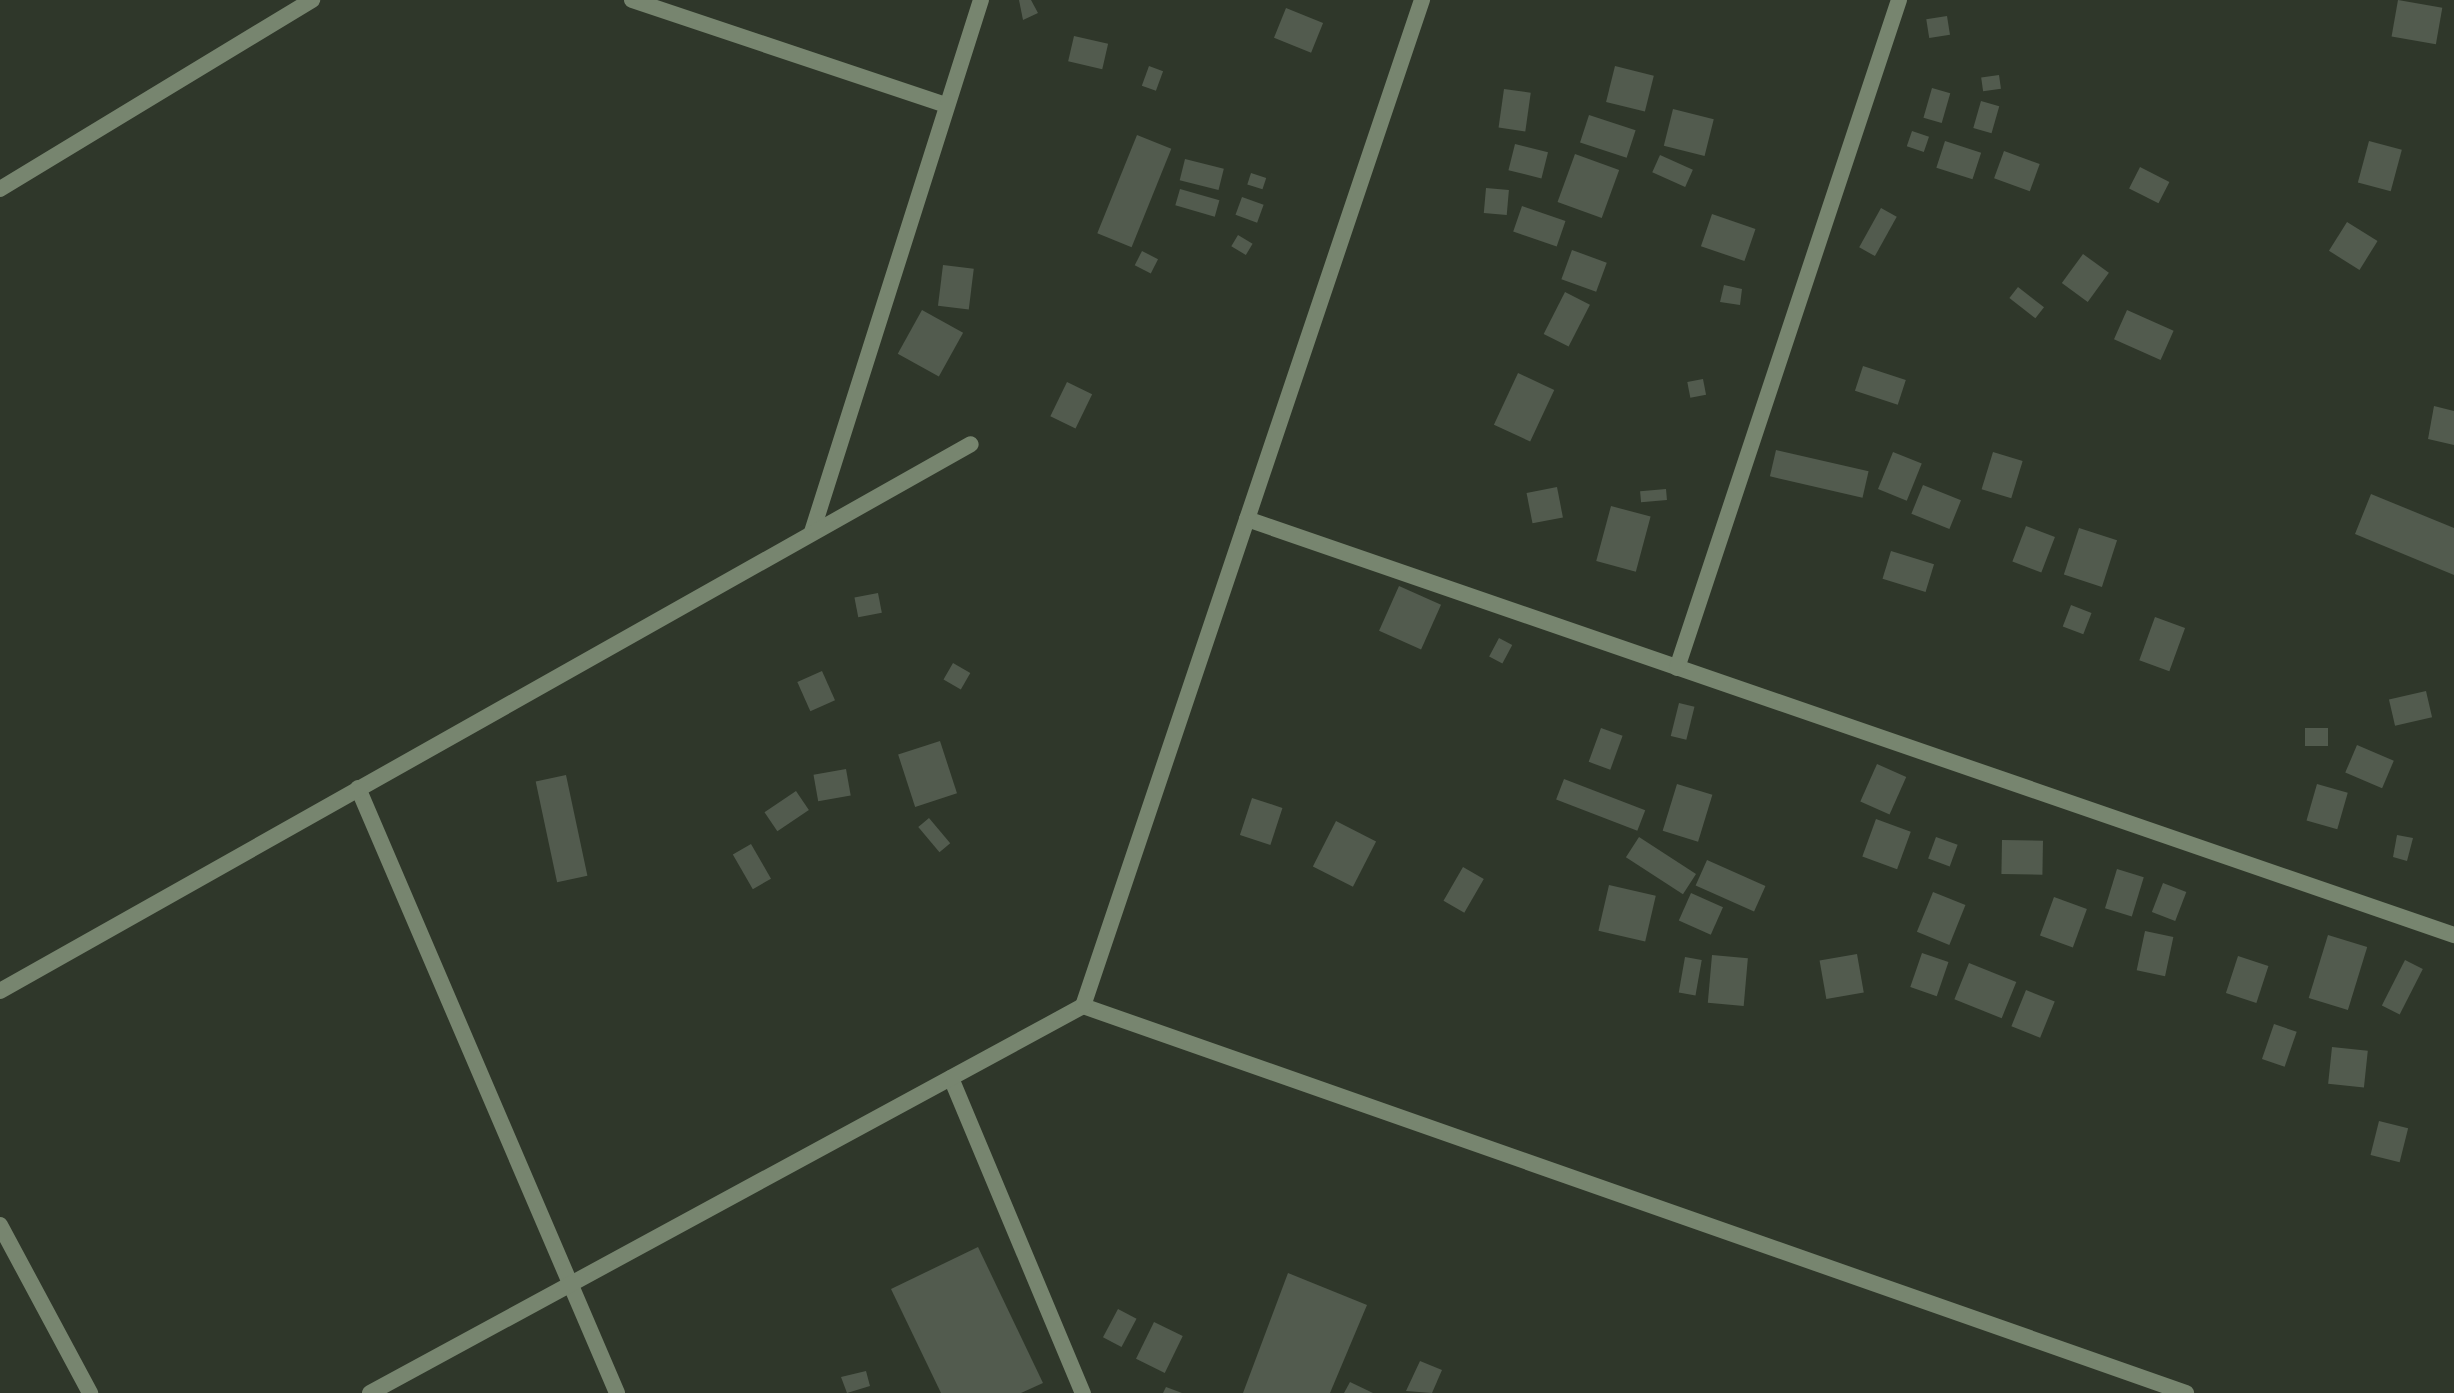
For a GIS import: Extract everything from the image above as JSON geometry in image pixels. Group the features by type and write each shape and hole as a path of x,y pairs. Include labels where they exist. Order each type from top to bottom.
{"street":[{"path":"0,189 312,0"},
{"path":"632,0 946,105"},
{"path":"812,532 981,0"},
{"path":"370,1393 1083,1006 1422,0"},
{"path":"1677,668 1899,0"},
{"path":"0,991 971,444"},
{"path":"1247,519 2454,935"},
{"path":"358,788 617,1393"},
{"path":"1083,1006 2186,1393"},
{"path":"951,1078 1083,1393"},
{"path":"0,1225 90,1393"}],"building":[{"path":"1019,0 1031,0 1038,13 1023,20"},
{"path":"2398,0 2442,8 2436,44 2392,36"},
{"path":"1286,8 1323,23 1311,53 1274,38"},
{"path":"1947,16 1950,35 1929,38 1926,19"},
{"path":"1074,36 1108,44 1102,69 1068,61"},
{"path":"1149,66 1163,71 1156,91 1142,86"},
{"path":"1615,66 1654,76 1645,112 1606,102"},
{"path":"1999,75 2001,89 1983,91 1981,78"},
{"path":"1932,88 1950,93 1942,123 1923,118"},
{"path":"1504,89 1531,93 1525,131 1499,128"},
{"path":"1981,101 1999,106 1992,133 1973,128"},
{"path":"1673,109 1714,119 1705,156 1664,146"},
{"path":"1589,115 1636,130 1627,158 1580,143"},
{"path":"1912,131 1929,137 1924,152 1907,146"},
{"path":"1137,135 1171,149 1132,247 1097,233"},
{"path":"1945,141 1981,153 1972,179 1936,168"},
{"path":"2369,141 2402,150 2391,191 2358,183"},
{"path":"1515,144 1548,152 1541,178 1508,170"},
{"path":"2004,151 2040,164 2030,191 1994,178"},
{"path":"1575,154 1619,170 1602,218 1558,202"},
{"path":"1660,155 1693,170 1685,187 1652,172"},
{"path":"1185,159 1224,169 1218,190 1180,180"},
{"path":"2140,167 2169,182 2159,203 2129,188"},
{"path":"1251,173 1266,178 1263,189 1247,184"},
{"path":"1486,188 1509,190 1507,215 1484,213"},
{"path":"1180,189 1219,200 1215,217 1175,205"},
{"path":"1242,197 1264,205 1257,223 1236,215"},
{"path":"1522,206 1565,221 1557,247 1513,232"},
{"path":"1881,208 1897,217 1875,256 1859,247"},
{"path":"1712,214 1755,229 1744,261 1701,246"},
{"path":"2347,222 2378,241 2360,270 2329,251"},
{"path":"1238,235 1253,244 1246,255 1231,246"},
{"path":"1572,250 1607,263 1596,292 1561,279"},
{"path":"1142,251 1158,259 1151,273 1135,265"},
{"path":"2083,254 2109,273 2088,302 2062,283"},
{"path":"943,265 974,269 969,309 938,306"},
{"path":"1724,285 1742,289 1740,305 1720,302"},
{"path":"2018,287 2044,307 2035,318 2009,298"},
{"path":"1565,292 1590,305 1569,347 1544,334"},
{"path":"922,310 963,333 939,377 898,354"},
{"path":"2127,310 2174,331 2161,360 2114,339"},
{"path":"1863,366 1906,380 1898,405 1855,391"},
{"path":"1518,373 1554,390 1530,442 1494,425"},
{"path":"1703,379 1706,395 1690,398 1687,382"},
{"path":"1067,382 1092,394 1076,428 1050,416"},
{"path":"2434,406 2454,411 2454,445 2428,439"},
{"path":"1776,450 1869,471 1862,498 1770,476"},
{"path":"1893,452 1922,464 1907,501 1878,489"},
{"path":"1993,452 2023,461 2011,498 1982,489"},
{"path":"1923,485 1961,500 1949,529 1911,514"},
{"path":"1557,487 1563,517 1532,523 1527,493"},
{"path":"1666,489 1667,500 1641,502 1640,491"},
{"path":"2371,494 2454,528 2454,575 2355,534"},
{"path":"1611,506 1651,517 1636,572 1596,561"},
{"path":"2026,526 2055,537 2041,573 2012,561"},
{"path":"2079,528 2117,540 2102,587 2064,575"},
{"path":"1891,551 1934,564 1926,592 1883,579"},
{"path":"1399,586 1441,605 1421,649 1379,631"},
{"path":"878,593 882,613 858,617 854,598"},
{"path":"2071,605 2092,613 2083,634 2063,626"},
{"path":"2155,617 2185,628 2169,671 2139,660"},
{"path":"1499,638 1512,645 1502,664 1489,657"},
{"path":"953,663 970,673 961,689 944,679"},
{"path":"822,671 835,700 810,711 797,682"},
{"path":"2426,691 2432,717 2395,726 2389,700"},
{"path":"1679,703 1695,707 1686,740 1671,736"},
{"path":"1601,728 1623,736 1610,770 1589,762"},
{"path":"2305,728 2328,728 2328,746 2305,746"},
{"path":"940,741 957,793 915,807 898,755"},
{"path":"2357,745 2394,761 2382,788 2345,773"},
{"path":"1877,764 1906,777 1890,814 1860,801"},
{"path":"846,769 851,796 818,801 814,775"},
{"path":"566,775 587,876 557,882 536,781"},
{"path":"1564,779 1645,810 1637,831 1556,800"},
{"path":"1677,784 1712,795 1698,842 1663,831"},
{"path":"2317,784 2348,793 2337,829 2307,821"},
{"path":"796,791 809,810 777,831 764,812"},
{"path":"1252,798 1282,808 1270,845 1240,835"},
{"path":"929,818 950,843 939,852 918,827"},
{"path":"1876,819 1911,832 1897,869 1862,857"},
{"path":"1336,821 1376,841 1353,887 1313,866"},
{"path":"2397,835 2413,838 2407,861 2393,857"},
{"path":"1639,837 1696,874 1683,894 1626,857"},
{"path":"1936,837 1958,845 1950,866 1928,859"},
{"path":"2002,840 2043,841 2042,875 2001,874"},
{"path":"751,844 771,879 753,889 733,855"},
{"path":"1707,860 1765,886 1754,912 1696,886"},
{"path":"1463,867 1484,879 1464,913 1444,901"},
{"path":"2117,869 2144,877 2132,916 2105,908"},
{"path":"2163,883 2186,892 2175,921 2152,912"},
{"path":"1609,885 1656,896 1645,942 1598,931"},
{"path":"1933,892 1965,905 1949,945 1917,932"},
{"path":"1691,893 1723,907 1711,935 1679,920"},
{"path":"2054,897 2087,909 2073,947 2040,936"},
{"path":"2145,931 2173,937 2165,976 2137,970"},
{"path":"2328,935 2367,947 2348,1010 2309,998"},
{"path":"1922,953 1948,962 1937,996 1910,987"},
{"path":"1857,954 1864,992 1826,999 1820,961"},
{"path":"1712,955 1748,958 1744,1006 1708,1003"},
{"path":"2238,956 2268,966 2256,1003 2226,993"},
{"path":"1685,957 1702,960 1695,995 1679,992"},
{"path":"2405,960 2423,969 2400,1015 2382,1005"},
{"path":"1969,963 2016,982 2002,1018 1954,999"},
{"path":"2026,990 2055,1002 2040,1038 2011,1026"},
{"path":"2274,1024 2297,1032 2285,1067 2262,1059"},
{"path":"2332,1047 2368,1051 2364,1088 2328,1084"},
{"path":"2379,1121 2408,1128 2400,1162 2371,1155"},
{"path":"978,1247 1043,1383 1021,1393 941,1393 891,1289"},
{"path":"1288,1273 1367,1305 1330,1393 1243,1393"},
{"path":"1118,1309 1137,1319 1122,1347 1103,1337"},
{"path":"1154,1322 1183,1336 1165,1373 1136,1359"},
{"path":"1420,1361 1442,1370 1432,1393 1406,1391"},
{"path":"866,1371 870,1386 847,1393 841,1377"},
{"path":"1350,1382 1373,1393 1344,1393"},
{"path":"1166,1387 1182,1393 1163,1393"}]}
